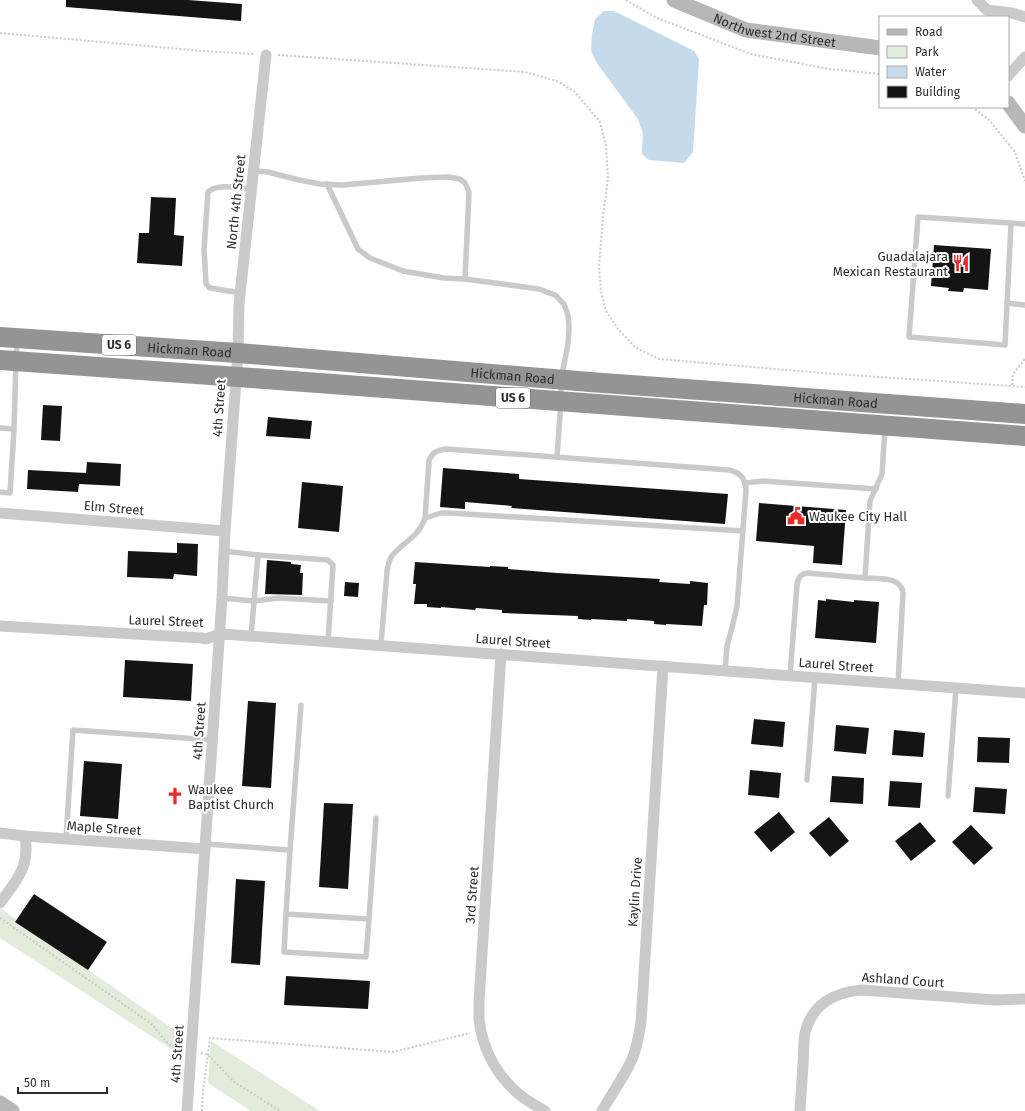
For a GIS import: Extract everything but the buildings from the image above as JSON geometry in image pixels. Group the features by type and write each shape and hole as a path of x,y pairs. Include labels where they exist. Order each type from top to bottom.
{"highway":[{"name":"Hickman Road","path":"9,338 238,353 561,380 1025,414"},
{"name":"Hickman Road","path":"8,360 1025,436"}],"street":[{"name":"Northwest 2nd Street","path":"674,0 746,30 879,48"},
{"path":"977,0 987,10 1012,13 1025,17"},
{"name":"North 4th Street","path":"238,353 241,293 266,55"},
{"path":"1009,75 1025,57"},
{"path":"1009,104 1025,126"},
{"name":"4th Street","path":"187,1111 220,634 235,377 238,353"},
{"name":"Elm Street","path":"0,513 225,531"},
{"name":"Laurel Street","path":"0,626 202,638 220,634 328,641 1025,693"},
{"name":"3rd Street","path":"501,654 479,1019 482,1037 489,1056 498,1071 509,1085 523,1097 545,1111"},
{"name":"Kaylin Drive","path":"602,1111 626,1071 633,1057 638,1040 663,666"},
{"name":"Maple Street","path":"0,833 66,839 205,846"},
{"path":"0,903 20,875 24,865 26,854 25,836"},
{"name":"Ashland Court","path":"800,1111 806,1032 810,1019 818,1008 829,999 839,994 862,990 994,1000 1025,999"},
{"path":"0,1103 12,1111"}],"lane":[{"path":"254,171 268,172 299,180 343,185 421,178 448,177 460,179 465,184 469,192 465,279"},
{"path":"327,184 358,249 362,254 403,271 444,278 465,279 539,289 555,295 564,304 568,315 569,327 568,344 561,380 557,457"},
{"path":"241,293 210,288 206,284 204,249 208,192 211,189 222,187 252,189"},
{"path":"1011,224 1005,345 909,337 918,217 1025,224"},
{"path":"1007,304 1025,305"},
{"path":"0,492 10,493 14,429 8,360 9,338"},
{"path":"865,578 870,501 882,474 885,426"},
{"path":"0,428 14,429"},
{"path":"381,645 386,571 388,563 392,557 417,534 423,526 430,456 434,452 447,449 557,457 729,470 737,472 742,477 745,484 737,606 734,624 727,646 725,671"},
{"path":"745,484 763,481 876,489"},
{"path":"425,518 441,513 450,513 743,531"},
{"path":"224,551 328,560 333,565 328,641"},
{"path":"251,636 258,555"},
{"path":"790,676 797,585 800,577 807,573 893,580 898,583 902,588 903,593 898,684"},
{"path":"222,598 254,601 279,598 331,601"},
{"path":"807,780 815,678"},
{"path":"948,796 956,688"},
{"path":"301,705 284,952 366,957 376,818"},
{"path":"66,839 73,730 213,740"},
{"path":"205,846 290,850"},
{"path":"286,914 369,919"}],"path":[{"path":"626,0 657,18 751,54 829,69 879,74"},
{"path":"0,33 203,51 525,72 557,82 575,92 600,122 606,146 608,179 603,216 599,267 601,291 606,311 618,330 635,347 659,360 1025,387"},
{"path":"973,108 990,121 1015,152 1025,181"},
{"path":"1012,386 1013,374 1025,359"},
{"path":"0,918 153,1024 166,1043 177,1049 208,1055 233,1080 280,1111"},
{"path":"202,1111 210,1038 393,1052 481,1030"}],"green space":[{"path":"0,908 183,1036 182,1056 0,938"},
{"path":"211,1041 320,1111 251,1111 208,1083"}],"water":[{"path":"604,11 614,11 694,51 699,59 693,152 684,163 649,160 642,154 643,134 638,119 596,62 591,50 595,19"}],"place":[{"name":"Guadalajara Mexican Restaurant","path":"961,263"},
{"name":"Waukee City Hall","path":"796,516"},
{"name":"Waukee Baptist Church","path":"175,796"}]}
